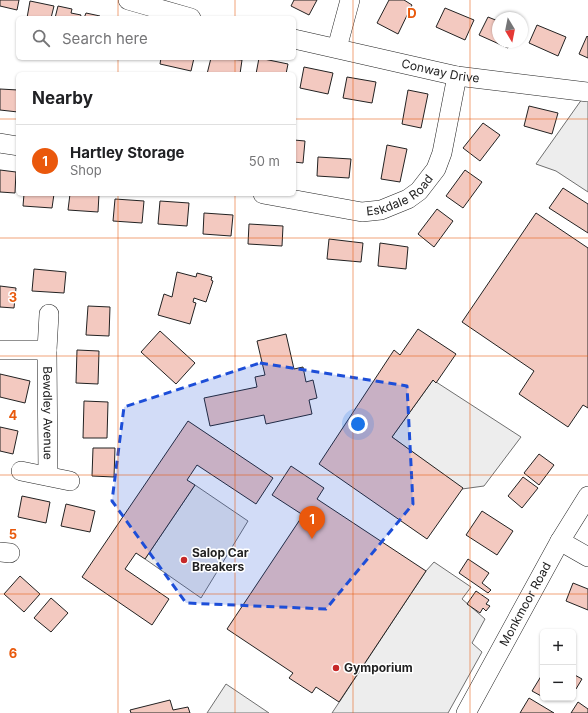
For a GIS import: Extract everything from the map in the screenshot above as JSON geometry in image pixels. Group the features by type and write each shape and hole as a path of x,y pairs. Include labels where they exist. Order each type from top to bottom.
{"street":[{"path":"128,0 184,16"},
{"path":"337,48 350,0"},
{"name":"Conway Drive","path":"296,39 457,76 588,92"},
{"name":"Eskdale Road","path":"274,196 362,212 381,210 408,199 419,191 436,169 442,153 457,76"},
{"path":"0,143 16,146"},
{"name":"Bewdley Avenue","path":"48,476 47,350 49,314"},
{"name":"Bewdley Avenue","path":"0,350 47,350"},
{"name":"Bewdley Avenue","path":"21,471 70,481"},
{"name":"Monkmoor Road","path":"466,713 560,541 588,496"},
{"path":"560,541 588,557"}],"highlighted area":[{"path":"260,363 407,386 413,504 326,609 186,603 112,501 124,407"}],"shaded area":[{"path":"587,92 588,192 556,171 536,164"},
{"path":"433,380 521,437 484,486 462,489 392,437"},
{"path":"195,485 248,521 201,598 145,559"},
{"path":"434,562 471,587 462,599 485,619 472,643 482,652 448,713 332,713 426,571"},
{"path":"226,684 269,713 207,713"}],"building":[{"path":"0,0 19,0 17,10 0,6"},
{"path":"294,0 317,0 309,15 291,6"},
{"path":"389,0 404,0 412,5 398,34 377,23"},
{"path":"30,1 54,6 52,16 27,16"},
{"path":"58,6 72,9 71,13 81,15 81,16 56,16"},
{"path":"445,8 474,20 465,40 436,27"},
{"path":"86,13 100,16 85,16"},
{"path":"488,17 492,19 492,41 479,35"},
{"path":"537,25 566,37 558,56 529,43"},
{"path":"587,36 588,37 588,58 579,54"},
{"path":"161,60 194,60 191,71 160,64"},
{"path":"210,60 242,60 240,72 208,72"},
{"path":"259,60 269,60 288,64 286,72 256,72"},
{"path":"304,67 333,73 328,94 300,88"},
{"path":"347,77 376,82 372,103 343,98"},
{"path":"0,89 16,90 16,112 0,110"},
{"path":"408,90 428,94 421,128 402,124"},
{"path":"529,106 558,113 552,134 524,126"},
{"path":"483,123 500,135 480,161 463,148"},
{"path":"296,140 305,141 303,163 296,162"},
{"path":"387,145 407,149 400,182 381,179"},
{"path":"318,157 351,159 349,178 317,176"},
{"path":"0,170 16,172 15,193 0,192"},
{"path":"465,170 482,182 463,208 446,196"},
{"path":"563,188 588,204 588,233 549,208"},
{"path":"24,196 54,196 52,208 23,206"},
{"path":"70,196 99,196 98,212 68,210"},
{"path":"115,199 144,201 142,223 113,221"},
{"path":"160,201 189,203 187,226 158,224"},
{"path":"437,209 453,221 434,247 418,234"},
{"path":"204,213 233,215 231,236 203,234"},
{"path":"536,213 588,248 588,408 583,405 568,427 519,394 534,371 462,322"},
{"path":"249,224 283,226 282,246 248,244"},
{"path":"329,239 363,243 361,262 327,259"},
{"path":"380,243 408,247 406,269 378,266"},
{"path":"34,269 66,272 64,293 32,291"},
{"path":"177,272 196,277 197,273 212,277 211,280 213,281 206,302 194,298 193,302 196,303 190,324 158,315 164,294 172,297"},
{"path":"0,286 16,288 14,308 0,307"},
{"path":"88,306 110,307 109,336 86,335"},
{"path":"418,329 456,354 436,383 433,380 392,437 463,488 427,539 319,464 394,350 400,355"},
{"path":"160,331 195,363 176,384 141,352"},
{"path":"286,334 294,369 303,367 306,382 313,380 317,398 309,400 312,414 266,424 264,415 210,426 204,398 257,387 255,377 265,375 257,341"},
{"path":"77,350 99,351 98,384 76,383"},
{"path":"0,374 30,381 25,403 0,397"},
{"path":"84,401 108,402 107,438 83,438"},
{"path":"188,421 273,478 256,504 197,465 187,480 195,485 145,559 136,553 125,569 169,599 152,625 82,577"},
{"path":"0,427 18,431 13,454 0,451"},
{"path":"93,448 115,448 114,477 92,476"},
{"path":"539,454 554,465 539,485 524,473"},
{"path":"291,466 324,488 317,499 426,571 339,702 316,687 312,693 289,678 293,673 227,629 303,515 272,495"},
{"path":"523,477 538,488 522,508 508,496"},
{"path":"22,496 50,502 46,523 18,517"},
{"path":"66,504 95,511 90,532 61,526"},
{"path":"482,511 513,531 497,555 466,535"},
{"path":"468,559 489,573 482,583 491,590 488,593 459,573"},
{"path":"20,576 40,594 24,612 4,594"},
{"path":"573,583 588,589 588,610 566,601"},
{"path":"476,591 489,600 486,604 490,606 486,611 483,608 480,613 467,604"},
{"path":"51,598 68,613 51,632 34,618"},
{"path":"576,676 582,679 576,689"},
{"path":"540,678 540,695 532,691"},
{"path":"529,698 554,713 520,713"},
{"path":"170,700 173,710 188,707 190,713 131,713 130,710"},
{"path":"578,702 588,709 588,713 571,713"}],"place":[{"name":"Hartley Storage","path":"312,539"},
{"name":"Salop Car Breakers","path":"184,560"},
{"name":"Gymporium","path":"336,668"}]}
